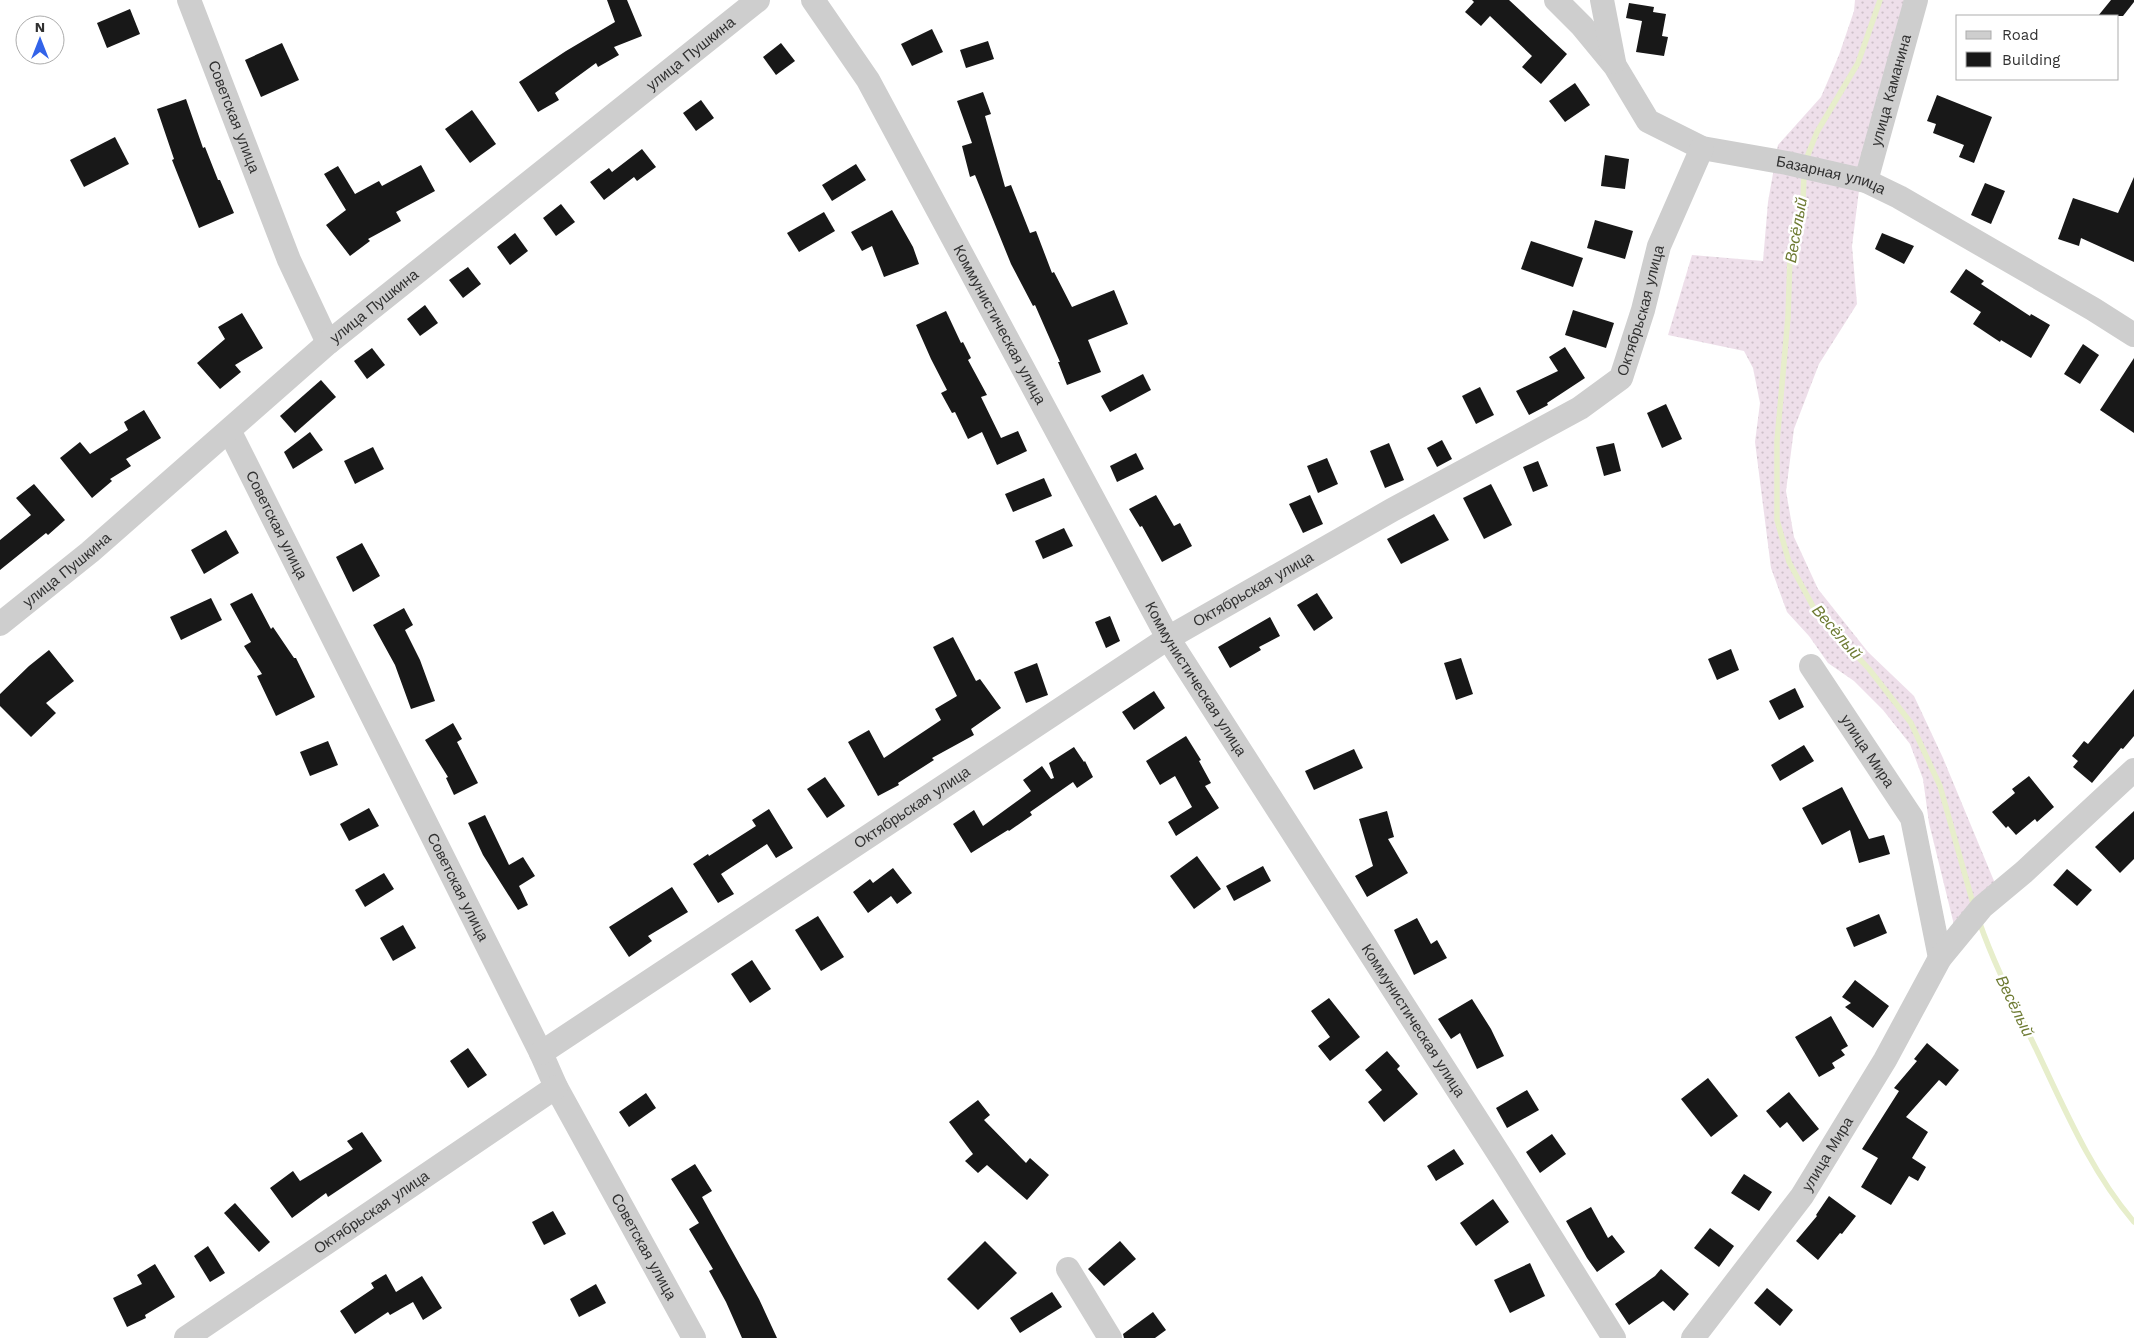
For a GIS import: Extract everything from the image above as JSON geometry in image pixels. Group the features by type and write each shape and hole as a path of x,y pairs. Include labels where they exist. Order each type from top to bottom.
{"street":[{"name":"Советская улица","path":"189,0 289,260 328,343"},
{"name":"улица Пушкина","path":"0,624 90,552 230,432 328,343 758,0"},
{"name":"Коммунистическая улица","path":"814,0 868,80 1168,638 1506,1165 1614,1338"},
{"path":"1560,4 1589,2 1590,0"},
{"path":"1602,0 1615,66"},
{"name":"улица Каманина","path":"1866,181 1916,0"},
{"name":"Базарная улица","path":"1560,4 1615,66 1648,121 1702,148 1787,163 1866,181 1908,202 2093,309 2134,335"},
{"name":"Октябрьская улица","path":"541,1053 1168,638 1392,510 1580,408 1620,378 1643,310 1659,246 1702,148"},
{"name":"Советская улица","path":"230,432 541,1053 556,1087 694,1338"},
{"name":"улица Мира","path":"1811,666 1912,818 1940,958"},
{"name":"улица Мира","path":"1693,1338 1802,1196 1885,1060 1940,958 1975,916 2134,771"},
{"name":"Октябрьская улица","path":"186,1338 556,1087"},
{"path":"1068,1269 1110,1338"}],"shaded area":[{"path":"1855,0 1907,0 1865,143 1852,246 1857,304 1819,364 1794,429 1786,491 1794,537 1818,589 1868,652 1914,696 1943,758 1999,893 1956,933 1929,823 1923,779 1910,744 1883,710 1854,681 1828,663 1809,636 1787,612 1771,568 1755,442 1760,403 1753,368 1744,351 1668,335 1692,255 1763,261 1768,202 1778,145 1821,97 1839,55 1854,11"}],"building":[{"path":"607,0 627,0 642,36 614,47 619,55 598,67 596,63 555,93 559,100 538,112 519,82 615,22"},
{"path":"1472,0 1509,0 1567,54 1541,84 1522,67 1532,56 1490,16 1481,26 1465,12 1474,2"},
{"path":"2111,0 2134,0 2123,16 2099,15"},
{"path":"1629,3 1654,7 1653,12 1666,14 1662,36 1668,37 1664,56 1636,52 1642,21 1626,18"},
{"path":"130,9 140,34 107,48 97,23"},
{"path":"932,29 943,52 912,66 901,44"},
{"path":"988,41 994,59 966,68 960,50"},
{"path":"282,43 299,80 261,97 245,60"},
{"path":"781,43 795,61 776,75 763,57"},
{"path":"1575,83 1590,105 1565,122 1549,101"},
{"path":"983,92 991,114 985,116 1005,187 1011,185 1030,233 1036,231 1052,273 1054,272 1072,307 1114,290 1128,324 1088,340 1101,372 1067,385 1058,362 1060,362 1035,305 1033,306 1011,264 975,175 970,177 962,146 972,143 957,101"},
{"path":"1937,95 1992,117 1974,163 1959,157 1964,145 1933,133 1936,124 1927,121"},
{"path":"186,99 203,148 205,147 234,213 199,228 172,160 174,159 157,109"},
{"path":"701,100 714,118 696,131 683,113"},
{"path":"472,110 496,144 470,163 445,129"},
{"path":"115,137 129,164 84,187 70,160"},
{"path":"642,149 656,167 637,181 634,177 604,200 590,182 609,168 612,172"},
{"path":"1605,155 1629,159 1625,189 1601,186"},
{"path":"856,164 866,180 832,201 822,185"},
{"path":"421,165 435,191 396,212 401,221 368,239 370,241 350,256 326,225 346,210 324,174 338,166 355,194 379,181 382,186"},
{"path":"2134,177 2134,262 2081,238 2079,246 2058,239 2073,198 2118,213"},
{"path":"1985,183 2005,191 1991,224 1971,215"},
{"path":"561,204 575,222 556,236 543,218"},
{"path":"892,210 913,247 919,264 884,277 872,246 862,251 851,232"},
{"path":"824,212 835,231 799,252 787,233"},
{"path":"1595,220 1633,231 1625,259 1587,248"},
{"path":"515,233 528,251 510,265 497,247"},
{"path":"1882,233 1914,246 1904,264 1875,249"},
{"path":"1531,241 1583,258 1573,287 1521,269"},
{"path":"468,267 481,284 463,298 449,280"},
{"path":"1966,269 1984,281 1981,284 2030,316 2031,314 2050,325 2031,358 2001,340 2000,342 1973,324 1981,312 1950,292"},
{"path":"425,305 438,323 420,336 407,319"},
{"path":"1573,310 1614,323 1606,348 1565,335"},
{"path":"946,311 961,343 963,342 971,358 968,360 987,395 981,397 1001,438 1018,431 1027,451 997,465 982,432 968,439 955,412 952,413 941,393 947,390 916,325"},
{"path":"242,313 263,348 235,365 241,372 220,389 197,363 225,339 218,327"},
{"path":"2083,344 2099,355 2080,384 2064,374"},
{"path":"1565,347 1585,378 1547,403 1548,405 1529,415 1516,391 1558,371 1549,357"},
{"path":"372,348 385,365 367,379 354,361"},
{"path":"2134,358 2134,433 2100,410"},
{"path":"1143,374 1151,390 1110,412 1101,396"},
{"path":"321,380 336,397 295,433 280,416"},
{"path":"1480,387 1494,415 1476,424 1462,396"},
{"path":"1666,404 1682,439 1662,448 1647,413"},
{"path":"144,410 161,438 126,459 131,466 110,479 112,481 92,498 60,458 80,442 90,454 128,430 124,422"},
{"path":"310,432 323,450 293,469 284,452"},
{"path":"1442,440 1452,459 1437,467 1427,448"},
{"path":"1389,443 1404,480 1385,488 1370,451"},
{"path":"1614,443 1621,471 1604,476 1596,447"},
{"path":"373,447 384,469 355,484 344,461"},
{"path":"1136,453 1144,469 1117,482 1110,466"},
{"path":"1327,458 1338,484 1318,493 1307,466"},
{"path":"1538,461 1548,486 1533,492 1523,467"},
{"path":"1044,478 1052,496 1013,512 1005,494"},
{"path":"34,484 65,520 48,535 46,533 0,570 0,540 31,515 16,498"},
{"path":"1491,484 1512,525 1484,539 1463,498"},
{"path":"1156,495 1174,526 1180,523 1192,546 1162,562 1142,526 1140,527 1129,509"},
{"path":"1310,495 1323,524 1303,533 1289,504"},
{"path":"1434,514 1449,540 1401,564 1387,539"},
{"path":"1064,528 1073,546 1043,559 1035,541"},
{"path":"226,530 239,553 204,574 191,550"},
{"path":"362,543 380,576 353,592 336,557"},
{"path":"252,593 271,629 273,627 294,658 296,658 315,697 276,716 257,676 262,674 244,646 251,642 230,604"},
{"path":"1317,593 1333,618 1314,631 1297,605"},
{"path":"211,598 222,620 181,640 170,617"},
{"path":"404,608 413,625 405,630 420,660 435,701 411,709 395,665 373,625"},
{"path":"1110,616 1120,641 1106,648 1095,622"},
{"path":"1270,617 1280,636 1259,647 1261,650 1230,668 1218,647"},
{"path":"953,637 976,681 980,679 1001,708 971,729 974,735 932,758 934,760 898,783 899,785 878,796 848,742 869,730 884,758 941,720 935,709 957,696 933,647"},
{"path":"1731,649 1739,670 1717,680 1708,659"},
{"path":"49,650 74,681 46,703 56,713 31,737 0,706 0,694"},
{"path":"1461,658 1473,694 1456,700 1444,663"},
{"path":"1037,663 1048,695 1026,703 1014,672"},
{"path":"1795,688 1804,707 1779,720 1769,701"},
{"path":"2134,689 2134,736 2123,749 2121,748 2092,783 2073,767 2078,761 2072,756 2084,741 2088,744"},
{"path":"1154,691 1165,708 1134,730 1122,712"},
{"path":"453,723 462,739 457,742 478,783 454,795 446,778 448,777 425,740"},
{"path":"1186,736 1201,760 1199,761 1211,783 1205,786 1219,808 1176,836 1168,822 1192,807 1175,776 1160,785 1146,761"},
{"path":"328,741 338,765 310,776 300,752"},
{"path":"1804,745 1814,761 1780,781 1771,765"},
{"path":"1074,747 1085,761 1093,777 1077,788 1073,782 1030,812 1032,815 971,853 953,824 974,810 983,826 1031,791 1023,780 1042,766 1051,779 1054,778 1049,763"},
{"path":"1354,749 1363,768 1314,790 1305,771"},
{"path":"2029,776 2054,807 2037,822 2035,819 2016,835 2008,826 2006,828 1992,812 2015,793 2012,789"},
{"path":"825,777 845,806 827,818 807,789"},
{"path":"1842,787 1869,839 1884,835 1890,854 1859,863 1850,830 1822,845 1802,808"},
{"path":"369,808 379,826 349,841 340,824"},
{"path":"769,809 793,848 776,858 767,844 721,874 734,894 718,903 693,864 756,826 752,820"},
{"path":"1387,811 1394,837 1388,839 1408,873 1367,897 1355,876 1373,866 1359,819"},
{"path":"2134,811 2134,859 2120,873 2095,847"},
{"path":"485,815 509,865 523,857 535,876 519,886 528,905 518,910 483,855 468,823"},
{"path":"1197,856 1221,889 1194,909 1170,876"},
{"path":"1263,866 1271,881 1234,901 1226,886"},
{"path":"893,868 912,893 897,904 891,896 868,913 853,892 870,879 873,883"},
{"path":"2067,869 2092,890 2077,906 2053,885"},
{"path":"384,873 394,889 365,907 355,890"},
{"path":"672,887 688,912 648,936 652,941 629,957 609,927"},
{"path":"1879,914 1887,933 1854,947 1846,928"},
{"path":"818,916 844,957 821,971 795,930"},
{"path":"1417,918 1431,944 1437,940 1447,958 1414,975 1394,930"},
{"path":"403,925 416,948 393,961 380,938"},
{"path":"752,960 771,989 750,1003 731,974"},
{"path":"1855,980 1889,1006 1873,1028 1845,1007 1851,1003 1842,997"},
{"path":"1329,998 1360,1037 1330,1061 1318,1046 1330,1037 1311,1011"},
{"path":"1472,999 1491,1029 1504,1056 1477,1069 1460,1033 1451,1039 1438,1019"},
{"path":"1831,1016 1848,1046 1841,1050 1845,1055 1832,1063 1835,1068 1819,1077 1795,1037"},
{"path":"1927,1043 1959,1070 1946,1086 1939,1080 1906,1117 1928,1132 1912,1158 1926,1167 1918,1181 1909,1176 1891,1205 1861,1187 1878,1158 1862,1149 1899,1091 1894,1088 1917,1061 1914,1059"},
{"path":"468,1048 487,1075 468,1088 450,1061"},
{"path":"1387,1051 1400,1066 1397,1069 1418,1094 1384,1122 1368,1102 1382,1090 1365,1070"},
{"path":"1708,1078 1738,1116 1711,1137 1681,1099"},
{"path":"1527,1090 1539,1110 1507,1128 1496,1108"},
{"path":"1789,1092 1819,1129 1803,1142 1787,1122 1780,1128 1766,1111"},
{"path":"646,1093 656,1108 629,1127 619,1112"},
{"path":"978,1100 990,1115 984,1120 1026,1163 1030,1158 1049,1175 1027,1200 987,1165 978,1173 965,1161 973,1154 949,1122"},
{"path":"362,1132 382,1161 328,1197 326,1193 292,1218 270,1188 293,1171 300,1181 353,1149 347,1141"},
{"path":"1552,1134 1566,1154 1540,1173 1526,1152"},
{"path":"1454,1149 1464,1164 1436,1181 1427,1166"},
{"path":"695,1164 712,1191 702,1197 759,1299 777,1338 742,1338 726,1302 709,1271 713,1269 689,1229 699,1223 671,1179"},
{"path":"1744,1174 1772,1192 1759,1211 1731,1193"},
{"path":"1829,1196 1856,1216 1818,1260 1796,1241 1817,1216"},
{"path":"1493,1199 1509,1222 1476,1246 1460,1223"},
{"path":"235,1203 270,1242 259,1252 224,1213"},
{"path":"1591,1207 1608,1238 1612,1235 1625,1252 1597,1272 1566,1221"},
{"path":"553,1211 566,1234 544,1245 532,1222"},
{"path":"1710,1228 1734,1246 1719,1267 1694,1248"},
{"path":"985,1241 1017,1273 978,1310 947,1279"},
{"path":"1120,1241 1136,1259 1104,1286 1088,1269"},
{"path":"208,1246 225,1273 210,1282 194,1256"},
{"path":"1530,1263 1545,1296 1510,1313 1494,1280"},
{"path":"155,1264 175,1297 145,1315 146,1318 127,1327 113,1298 142,1284 137,1275"},
{"path":"1661,1269 1689,1294 1674,1311 1663,1301 1629,1325 1615,1304 1655,1276"},
{"path":"386,1274 396,1292 422,1276 442,1308 423,1320 413,1302 390,1315 388,1312 355,1334 340,1311 374,1288 371,1283"},
{"path":"596,1284 606,1303 579,1317 570,1299"},
{"path":"1767,1288 1793,1310 1780,1326 1754,1303"},
{"path":"1052,1292 1062,1307 1020,1333 1010,1318"},
{"path":"1153,1312 1166,1330 1155,1338 1124,1338 1123,1334"}],"waterway":[{"name":"Весёлый","path":"1805,162 1817,132 1858,63 1880,0"},
{"name":"Весёлый","path":"1804,174 1803,202 1790,256 1788,317 1777,441 1777,520 1789,562 1816,612 1869,669 1911,723 1940,786 1974,907"},
{"name":"Весёлый","path":"1979,921 2007,988 2081,1141 2105,1183 2134,1222"}]}
